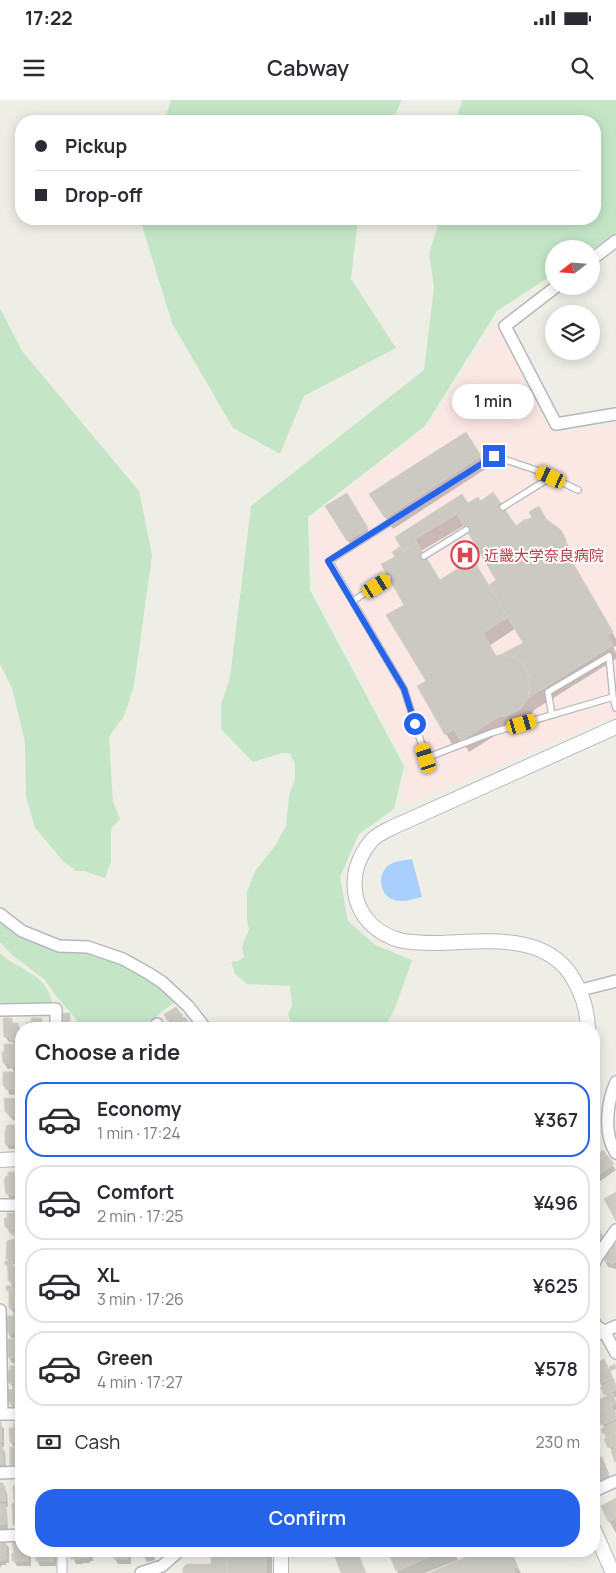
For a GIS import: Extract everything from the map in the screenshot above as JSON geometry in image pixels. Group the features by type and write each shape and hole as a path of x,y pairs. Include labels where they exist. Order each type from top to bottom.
{"street":[{"path":"600,253 616,241"},
{"path":"545,295 505,326 556,424 616,414"},
{"path":"587,1022 586,1005 580,990 566,967 552,956 522,944 506,942 414,943 387,936 368,922 359,909 354,894 355,879 362,854 373,838 391,828 616,727"},
{"path":"0,914 22,931 59,946 88,946 123,959 162,982 188,1006 201,1022"},
{"path":"580,990 616,981"},
{"path":"0,1010 56,1009 56,1022"},
{"path":"616,1082 610,1104 608,1131 610,1142 616,1152"},
{"path":"0,1160 15,1160"},
{"path":"0,1204 15,1205"},
{"path":"600,1253 616,1230"},
{"path":"0,1310 1,1414 15,1414"},
{"path":"600,1333 616,1326"},
{"path":"600,1334 616,1353"},
{"path":"0,1473 15,1472"},
{"path":"600,1488 616,1481"},
{"path":"0,1536 15,1535"},
{"path":"600,1544 613,1573"},
{"path":"62,1557 62,1573"},
{"path":"141,1573 162,1566 172,1557"},
{"path":"281,1557 281,1573"}],"lane":[{"path":"578,490 536,470 494,456 328,561 404,689 426,758 491,733 613,697"},
{"path":"503,507 551,477"},
{"path":"424,556 466,530"},
{"path":"353,601 388,578"},
{"path":"552,715 548,692 608,656 616,708"}],"shaded area":[{"name":"近畿大学奈良病院","path":"497,326 552,434 616,425 616,716 401,806 407,764 316,591 312,519 429,425"}],"green space":[{"path":"171,100 402,100 395,115 166,115"},
{"path":"462,100 616,100 616,233 600,244 600,240 545,240 545,280 497,311 425,426 308,517 310,590 404,766 394,809 359,834 340,877 348,921 375,945 412,960 396,1006 388,1022 291,1022 288,1014 292,1006 290,986 247,984 235,974 231,962 238,961 244,957 242,947 249,929 247,920 247,892 255,871 275,846 286,826 289,796 295,779 295,764 290,753 282,753 253,762 221,729 221,704 230,678 251,506 424,370 434,287 429,254 438,225 601,225 601,115 458,115"},
{"path":"142,225 357,225 351,279 396,348 304,396 280,454 233,428 172,323"},
{"path":"0,308 22,351 139,491 152,555 134,686 124,716 109,737 113,802 120,819 111,829 111,862 105,878 84,871 76,871 63,861 35,828 26,797 25,742 12,688 0,664"},
{"path":"0,919 59,949 116,961 160,986 175,1002 151,1022 78,1022 44,979 12,955 0,942"},
{"path":"0,953 38,978 49,992 52,1003 0,1003"}],"water":[{"path":"412,859 422,897 401,901 389,898 381,884 382,874 389,865"}],"building":[{"path":"466,432 481,456 385,518 369,494"},
{"path":"493,492 516,526 524,520 532,518 529,512 539,506 546,519 561,530 566,540 566,551 613,632 607,635 613,645 528,698 530,684 526,669 521,662 502,654 523,643 489,585 496,580 457,514 415,539 417,543 403,551 395,537 462,494 468,503 478,497 481,501"},
{"path":"347,493 368,528 347,541 325,506"},
{"path":"417,543 440,580 473,559 508,617 483,633 496,656 502,654 521,662 529,676 530,692 520,709 506,716 500,716 461,741 454,729 445,735 417,686 426,681 386,615 404,605 381,564 395,557 392,552 401,546 403,551"},
{"path":"176,1007 183,1016 173,1022 172,1019 167,1020 164,1014"},
{"path":"62,1013 70,1013 70,1021 62,1021"},
{"path":"185,1017 188,1022 175,1022"},
{"path":"4,1018 12,1018 12,1023 15,1023 15,1040 10,1040 10,1037 4,1037"},
{"path":"31,1018 42,1018 42,1022 31,1022"},
{"path":"4,1044 15,1044 15,1066 10,1067 9,1063 3,1063 2,1052 4,1052"},
{"path":"3,1072 15,1072 15,1089 5,1089 5,1086 3,1086"},
{"path":"4,1098 15,1099 15,1115 8,1115 8,1112 5,1112"},
{"path":"15,1125 15,1144 5,1144 6,1126"},
{"path":"603,1150 606,1154 601,1158 600,1152"},
{"path":"607,1155 614,1164 600,1174 600,1159"},
{"path":"8,1172 15,1172 15,1195 6,1194 4,1181 6,1176 8,1176"},
{"path":"616,1192 616,1221 604,1199"},
{"path":"7,1213 15,1213 15,1235 11,1235 9,1228 5,1227 4,1218 7,1218"},
{"path":"600,1234 605,1239 600,1243"},
{"path":"15,1239 15,1259 6,1259 7,1241"},
{"path":"612,1242 616,1245 616,1252 608,1249"},
{"path":"609,1250 616,1253 616,1262 614,1264 603,1260"},
{"path":"5,1261 13,1261 13,1265 5,1265"},
{"path":"8,1266 15,1266 15,1284 11,1284 11,1280 8,1281"},
{"path":"6,1286 13,1286 13,1290 6,1290"},
{"path":"13,1288 15,1288 15,1308 9,1308 9,1291 14,1291"},
{"path":"15,1312 15,1332 7,1333 7,1316 13,1316"},
{"path":"8,1339 15,1339 15,1358 7,1357"},
{"path":"604,1359 608,1367 600,1370 600,1361"},
{"path":"615,1364 616,1368 611,1371 609,1367"},
{"path":"10,1366 15,1366 15,1383 8,1383 8,1370 10,1370"},
{"path":"609,1368 613,1378 600,1384 600,1372"},
{"path":"614,1379 616,1390 604,1395 601,1387"},
{"path":"15,1385 15,1408 12,1408 11,1402 8,1402 8,1390 14,1389"},
{"path":"613,1393 616,1403 600,1411 600,1399"},
{"path":"611,1407 616,1412 616,1419 601,1425 600,1412"},
{"path":"1,1422 2,1442 0,1442"},
{"path":"616,1422 616,1432 607,1436 605,1433 603,1434 601,1429"},
{"path":"14,1423 15,1442 10,1442 9,1428 14,1428"},
{"path":"616,1433 616,1447 608,1448 604,1439"},
{"path":"0,1444 2,1445 4,1464 0,1464"},
{"path":"10,1447 15,1447 15,1465 10,1465"},
{"path":"616,1448 616,1462 615,1462 611,1451"},
{"path":"600,1457 602,1457 606,1466 600,1470"},
{"path":"605,1469 611,1479 600,1484 600,1471"},
{"path":"0,1483 3,1483 3,1486 5,1486 5,1501 0,1501"},
{"path":"15,1485 15,1501 14,1501 13,1486"},
{"path":"616,1498 616,1518 608,1522 601,1506"},
{"path":"15,1503 15,1525 13,1525 12,1504"},
{"path":"0,1504 6,1505 6,1524 0,1524"},
{"path":"0,1541 6,1541 6,1558 4,1560 0,1560"},
{"path":"12,1541 15,1541 15,1557 28,1557 28,1561 12,1561 12,1553 14,1553"},
{"path":"36,1557 53,1557 53,1561 36,1561"},
{"path":"71,1557 88,1557 80,1559 71,1559"},
{"path":"114,1557 128,1557 128,1559 114,1559"},
{"path":"211,1557 226,1557 226,1573 183,1573 183,1568 187,1564 211,1564"},
{"path":"227,1557 266,1557 266,1573 227,1573"},
{"path":"335,1557 359,1557 366,1573 341,1573"},
{"path":"390,1557 429,1557 396,1571"},
{"path":"466,1557 514,1557 518,1567 513,1569 515,1573 429,1573"}],"place":[{"name":"近畿大学奈良病院","path":"465,555"}],"route":[{"path":"415,724 404,689 328,561 494,456"}]}
